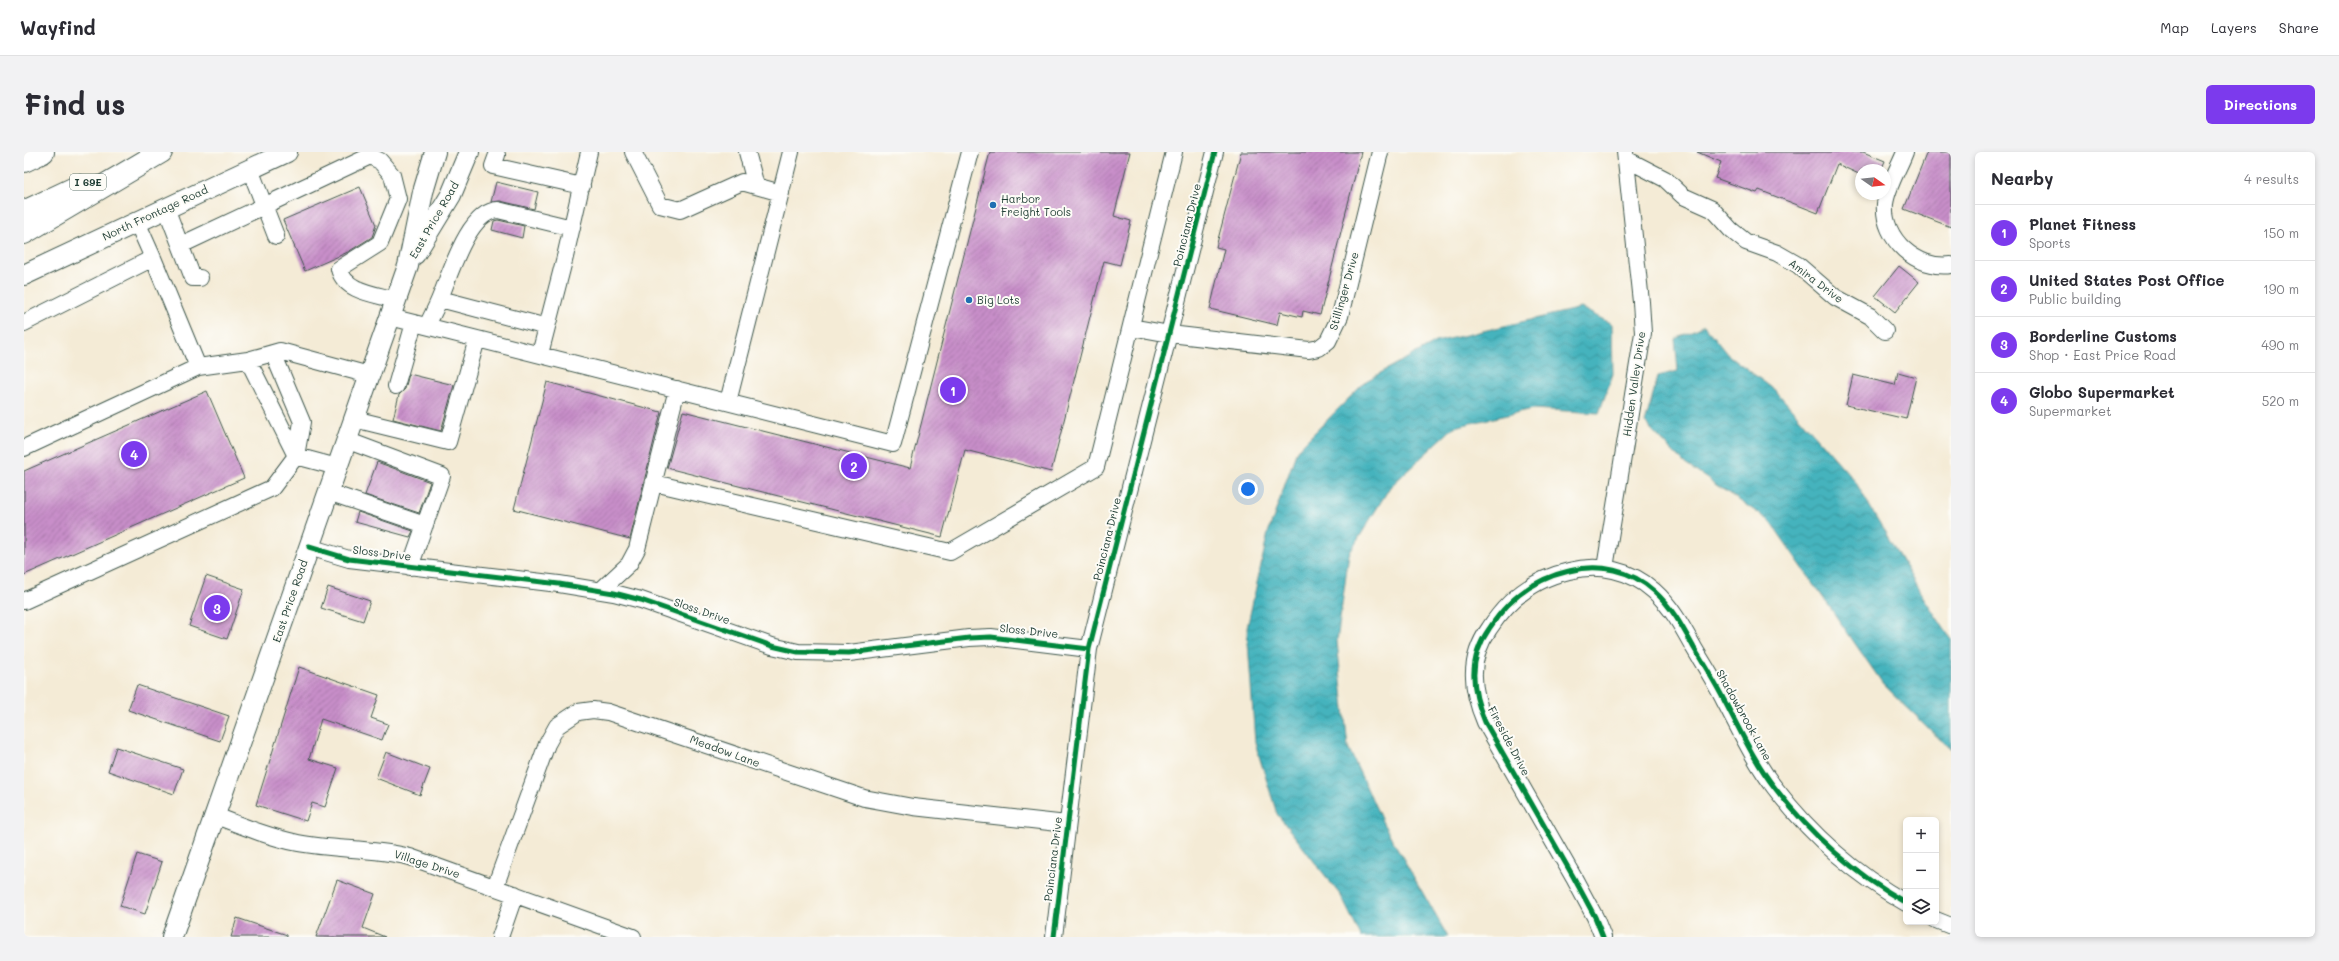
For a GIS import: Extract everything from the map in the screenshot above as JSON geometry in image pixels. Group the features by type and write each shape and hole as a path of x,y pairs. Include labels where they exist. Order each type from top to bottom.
{"highway":[{"path":"24,161 44,152"},
{"name":"I 69E","path":"24,212 152,152"},
{"path":"24,233 161,152"}],"main road":[{"name":"North Frontage Road","path":"24,275 287,152"},
{"name":"East Price Road","path":"172,937 216,816 408,266 422,192 435,152"},
{"name":"East Price Road","path":"408,266 451,195 469,152"}],"street":[{"path":"540,354 572,228 589,152"},
{"path":"633,152 660,205 680,210 742,182 781,193"},
{"path":"747,152 756,186"},
{"path":"728,402 791,152"},
{"path":"181,245 370,156 380,160 392,175 398,199 380,243 339,269 341,279 350,286 420,324 893,444 970,152"},
{"path":"654,483 950,552 1096,467 1174,152"},
{"name":"Poinciana Drive","path":"1054,937 1090,649 1215,152"},
{"name":"Stillinger Drive","path":"1131,327 1170,334 1302,350 1319,348 1328,341 1340,316 1380,152"},
{"path":"1905,152 1885,202 1885,213 1889,227 1908,255 1927,263 1951,265"},
{"path":"493,153 493,166 582,186"},
{"name":"Amira Drive","path":"1626,155 1666,179 1683,196 1712,209 1731,230 1746,242 1777,253 1798,265 1835,297 1870,316 1885,331"},
{"name":"Hidden Valley Drive","path":"1605,568 1643,333 1626,155"},
{"path":"250,169 276,236"},
{"path":"166,208 193,278 200,278"},
{"path":"396,386 420,324 440,299 468,234 484,214 492,210 572,228"},
{"path":"137,222 198,367"},
{"path":"24,324 153,258"},
{"path":"440,299 546,327"},
{"path":"354,419 448,442 477,339"},
{"path":"24,448 198,367 248,360 280,350 370,375"},
{"path":"24,601 272,488 296,456 302,422 273,352"},
{"path":"248,360 296,456 337,467"},
{"path":"600,591 629,564 637,549 677,389"},
{"path":"346,440 442,476 410,567"},
{"path":"328,492 425,525"},
{"name":"Sloss Drive","path":"309,547 349,559 600,591 641,600 772,646 798,652 849,654 969,638 990,637 1090,649"},
{"name":"Shadowbrook Lane","path":"1605,568 1640,581 1666,604 1724,699 1746,744 1775,787 1826,845 1844,861 1884,891 1903,901"},
{"name":"Fireside Drive","path":"1603,937 1595,917 1574,878 1485,722 1476,700 1474,678 1475,657 1483,637 1495,619 1522,590 1556,574 1580,569 1605,568"},
{"name":"Meadow Lane","path":"495,887 547,744 557,726 564,720 578,712 593,710 608,712 629,718 864,798 913,807 1068,824"},
{"name":"Village Drive","path":"216,816 252,830 299,843 387,851 495,887 633,937"},
{"path":"500,937 515,894"},
{"path":"1939,921 1951,926"}],"water":[{"path":"1581,308 1612,324 1613,374 1599,413 1533,409 1454,427 1390,487 1349,554 1337,641 1348,747 1383,823 1448,937 1361,937 1341,896 1277,814 1255,743 1247,628 1268,533 1297,450 1366,381 1436,342"},
{"path":"1704,325 1727,354 1776,391 1855,481 1920,592 1951,639 1951,750 1883,684 1770,521 1685,464 1645,423 1658,376 1678,371 1675,339"}],"building":[{"path":"990,152 1130,152 1114,216 1131,221 1120,265 1104,261 1051,472 965,450 942,537 667,468 683,411 910,468"},
{"path":"1241,152 1361,152 1320,315 1303,311 1302,317 1280,312 1277,325 1210,309 1224,249 1216,247"},
{"path":"1697,152 1863,152 1885,161 1884,164 1855,164 1855,172 1837,164 1818,213 1759,190 1757,193 1715,178 1721,162"},
{"path":"1927,152 1951,152 1951,227 1904,209"},
{"path":"496,182 538,192 534,209 500,201 491,202"},
{"path":"360,187 376,225 372,237 348,252 305,271 283,220"},
{"path":"498,220 524,226 522,238 492,230 494,221"},
{"path":"1899,266 1919,282 1895,312 1875,296"},
{"path":"1898,372 1916,377 1906,419 1846,405 1853,375 1895,385"},
{"path":"409,374 454,385 441,431 393,419 399,395 405,389"},
{"path":"547,382 661,412 630,539 514,509"},
{"path":"207,391 244,478 24,575 24,471"},
{"path":"377,462 430,482 419,513 365,495"},
{"path":"358,512 413,531 410,537 355,522"},
{"path":"206,576 244,589 227,639 189,626"},
{"path":"328,587 370,601 363,621 321,608"},
{"path":"299,667 379,695 371,718 388,724 382,740 321,719 309,759 338,768 325,807 312,803 306,821 256,805"},
{"path":"137,685 229,716 220,741 128,710"},
{"path":"116,747 183,769 174,794 108,771"},
{"path":"386,752 430,769 420,795 376,778"},
{"path":"137,854 162,862 145,914 120,906"},
{"path":"337,880 375,894 363,928 385,937 316,937"},
{"path":"237,918 287,935 287,937 231,937"}],"cycle path":[{"path":"1054,937 1089,649 1215,152"},
{"path":"309,547 349,559 559,584 614,593 641,600 772,646 798,652 849,653 969,638 991,637 1089,649"},
{"path":"1603,937 1595,917 1574,878 1485,722 1477,698 1474,674 1475,663 1482,640 1496,618 1513,600 1533,585 1544,579 1580,569 1603,568 1625,573 1645,584 1660,597 1681,625 1767,778 1803,822 1835,852 1869,879 1903,901"}],"place":[{"name":"Harbor Freight Tools","path":"993,205"},
{"name":"Big Lots","path":"969,300"},
{"name":"Planet Fitness","path":"953,390"},
{"name":"Globo Supermarket","path":"134,454"},
{"name":"United States Post Office","path":"854,466"},
{"name":"Borderline Customs","path":"217,608"}]}
